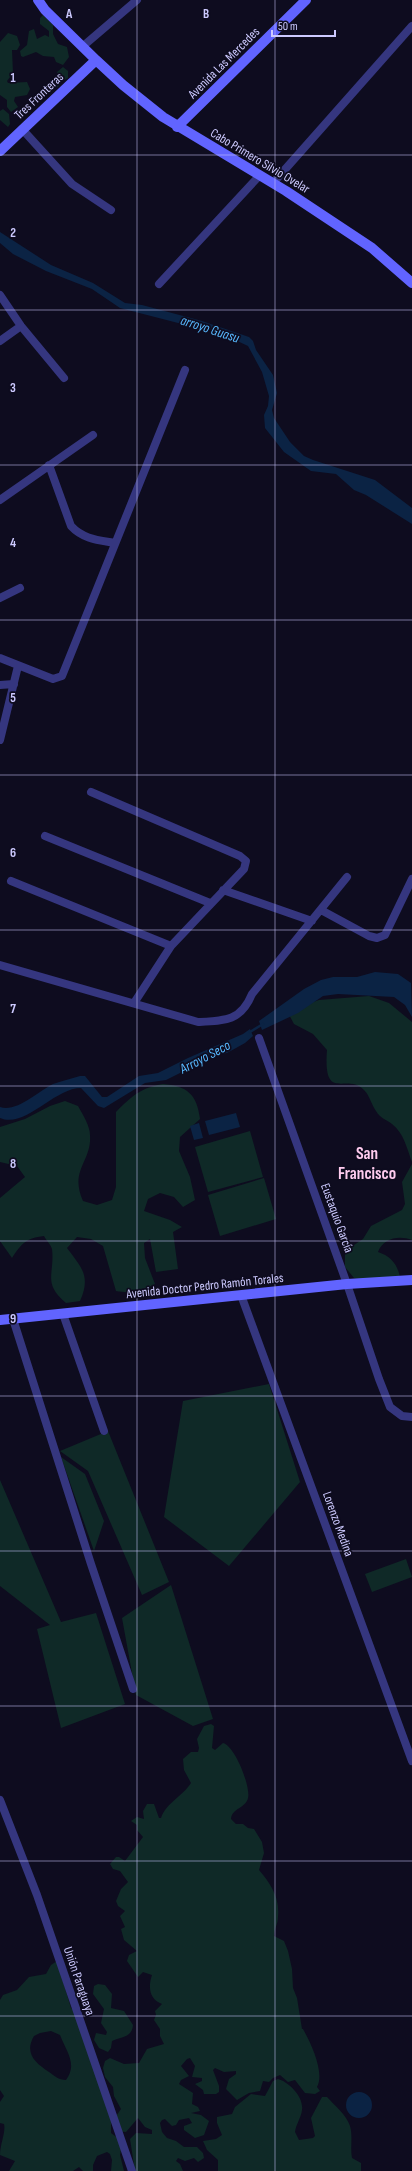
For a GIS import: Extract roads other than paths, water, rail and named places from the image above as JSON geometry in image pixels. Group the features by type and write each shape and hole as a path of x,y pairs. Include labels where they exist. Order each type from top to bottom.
{"street":[{"name":"Cabo Primero Silvio Ovelar","path":"38,0 82,47 123,85 177,127 273,183 372,248 412,283"},
{"path":"82,47 137,0"},
{"name":"Avenida Las Mercedes","path":"177,127 306,0"},
{"path":"273,183 412,26"},
{"name":"Tres Fronteras","path":"0,151 96,60"},
{"path":"22,130 72,184 111,210"},
{"path":"159,284 260,175"},
{"path":"0,295 21,326 64,378"},
{"path":"0,341 21,326"},
{"path":"0,658 53,679 62,676 185,370"},
{"path":"0,500 93,435"},
{"path":"49,465 72,526 78,533 86,537 115,543"},
{"path":"0,598 20,588"},
{"path":"0,740 18,666"},
{"path":"0,685 14,684"},
{"path":"91,792 240,856 246,862 244,869 210,903 171,946 134,1003"},
{"path":"46,836 210,903"},
{"path":"0,964 198,1022 217,1021 236,1017 245,1009 252,994 347,877"},
{"path":"11,881 171,946"},
{"path":"321,910 369,936 377,938 385,935 411,881"},
{"path":"223,890 312,921"},
{"name":"Eustaquio García","path":"260,1038 347,1284 374,1367 390,1407 402,1416 412,1418"},
{"name":"Avenida Doctor Pedro Ramón Torales","path":"0,1320 347,1284 412,1280"},
{"name":"Lorenzo Medina","path":"241,1295 412,1761"},
{"path":"63,1314 104,1431"},
{"path":"13,1319 133,1690"},
{"name":"Unión Paraguaya","path":"0,1800 37,1895 132,2171"}],"water":[{"name":"arroyo Guasu","path":"0,232 51,265 93,283 125,303 142,305 202,321 249,337 253,341 256,350 273,375 277,393 272,410 274,418 290,442 304,456 375,480 412,508 412,524 366,495 354,490 336,474 311,471 284,452 265,428 264,415 268,406 269,396 262,372 248,346 214,330 197,330 182,324 120,308 92,289 46,271 13,254 0,243"},
{"path":"375,972 398,974 411,983 412,1017 405,1005 394,997 338,994 323,996 298,1013 262,1030 259,1021 304,989 321,980 333,977 357,977"},
{"path":"250,1029 253,1036 245,1043 227,1053 214,1056 166,1080 145,1083 104,1108 98,1106 81,1088 60,1094 19,1118 10,1120 0,1118 0,1107 13,1107 53,1084 80,1076 85,1076 102,1097 107,1097 139,1076 158,1073 243,1034"},
{"path":"236,1113 240,1127 209,1135 205,1121"},
{"path":"199,1123 203,1138 194,1140 190,1126"},
{"path":"359,2092 368,2096 372,2105 368,2114 359,2118 350,2114 346,2105 350,2096"}],"waterway":[{"name":"Arroyo Seco","path":"250,1032 263,1024"}],"district":[{"name":"San Francisco","path":"367,1164"}]}
